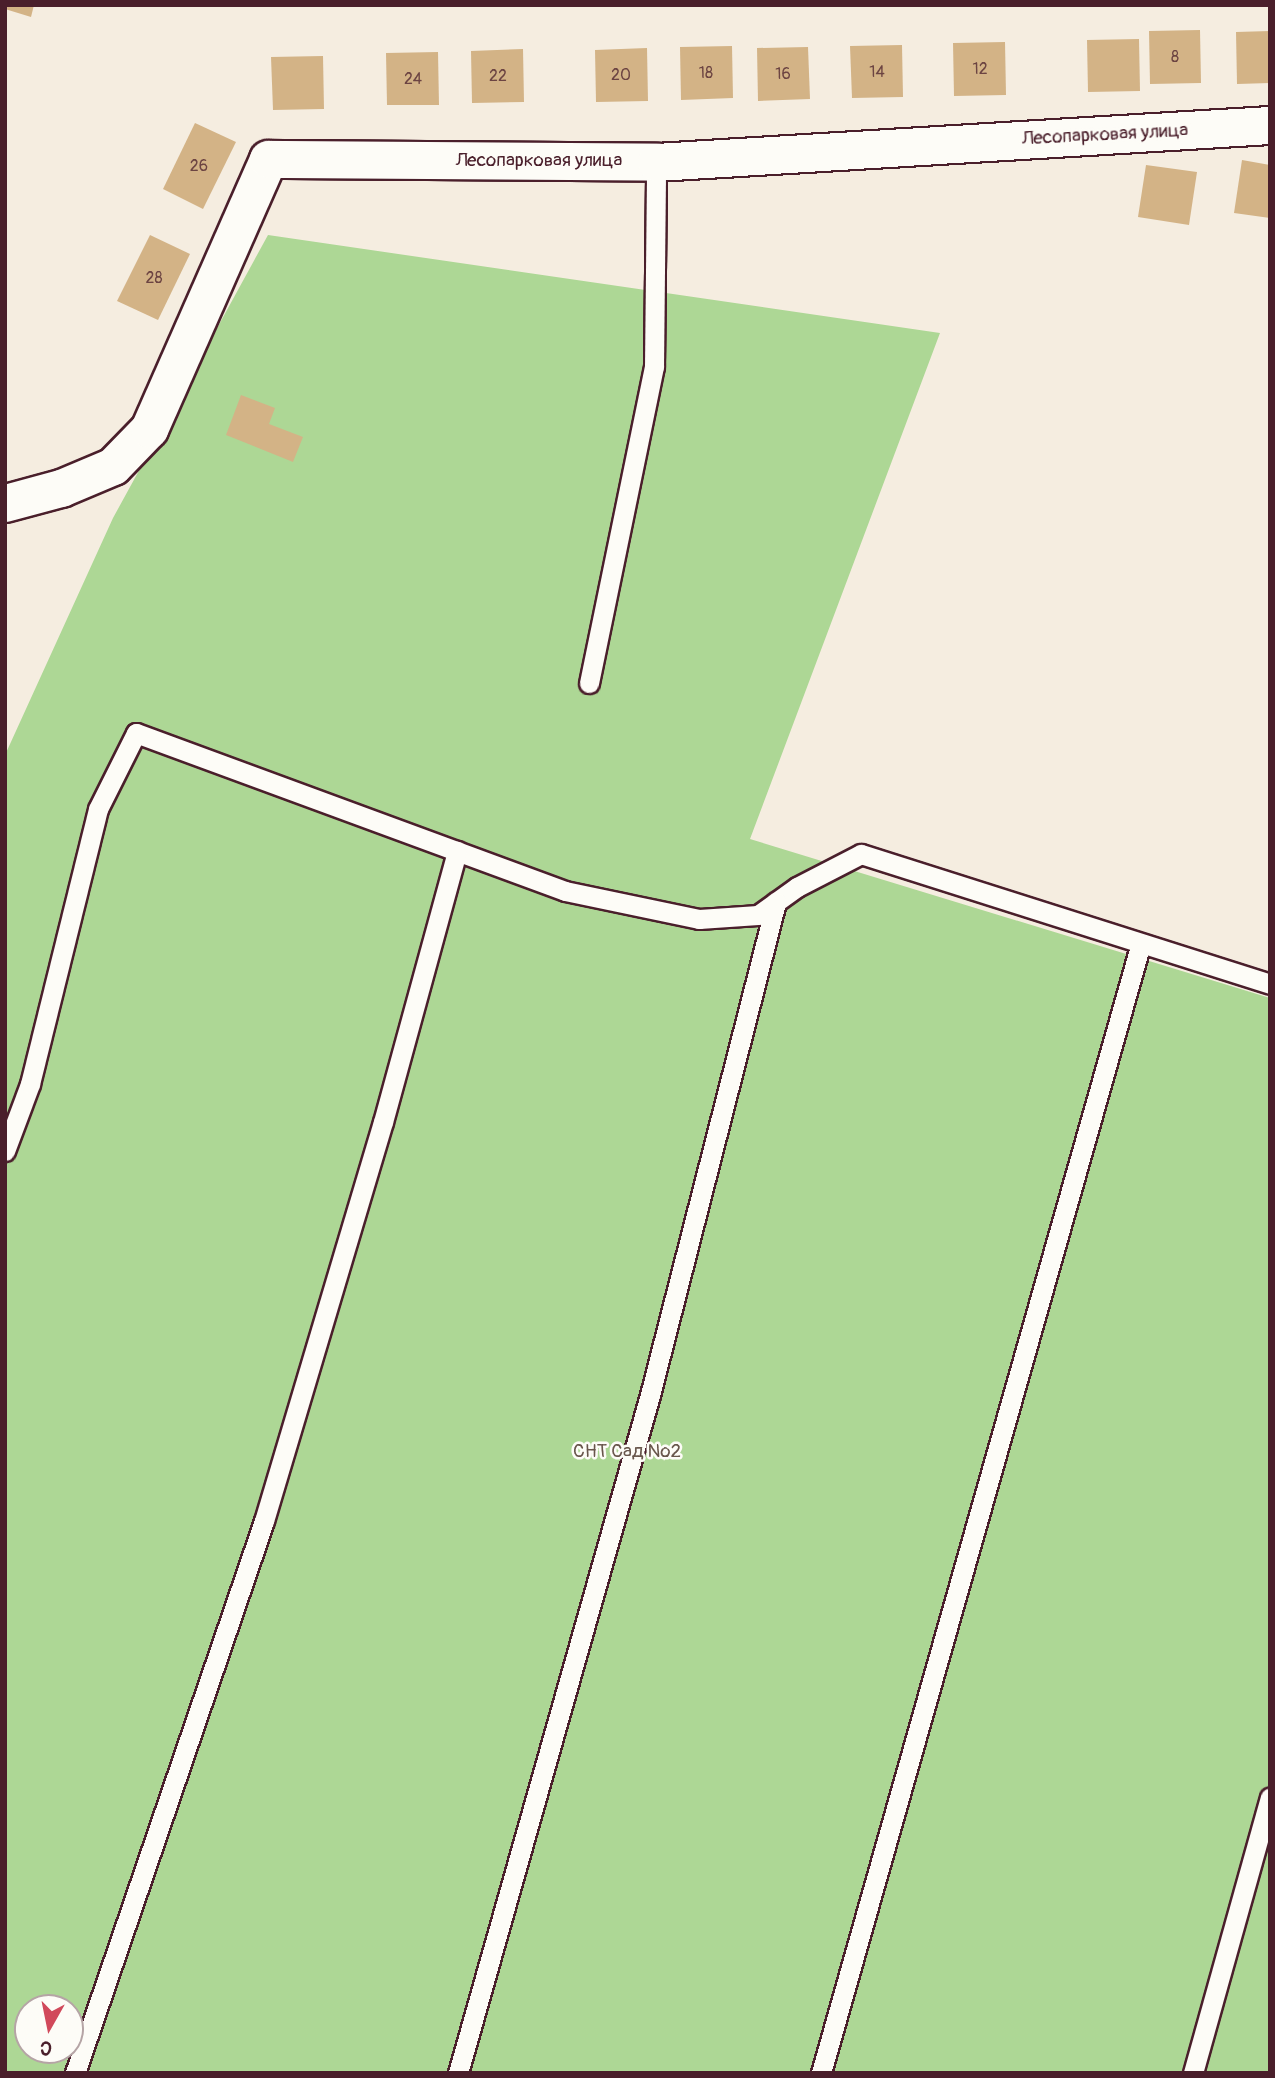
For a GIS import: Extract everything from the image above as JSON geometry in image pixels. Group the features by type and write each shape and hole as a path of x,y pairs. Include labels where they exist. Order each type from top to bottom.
{"street":[{"name":"Лесопарковая улица","path":"5,503 61,488 113,466 149,429 268,159 656,162 1270,125"}],"lane":[{"path":"589,682 654,368 656,162"},
{"path":"5,1152 30,1084 98,809 136,733 565,891 699,919 758,915 861,854 1270,984"},
{"path":"75,2073 264,1521 379,1135 457,851"},
{"path":"458,2073 650,1395 776,902"},
{"path":"821,2073 1141,943"},
{"path":"1193,2073 1270,1798"}],"green space":[{"name":"СНТ Сад №2","path":"268,235 940,333 750,839 1270,998 1270,2073 5,2073 5,755 113,518"}],"building":[{"path":"5,5 34,5 31,17 5,9"},
{"path":"1200,30 1201,83 1150,84 1149,31"},
{"path":"1270,31 1270,83 1237,84 1236,32"},
{"path":"1139,39 1140,91 1088,92 1087,40"},
{"path":"1005,42 1006,95 954,96 953,43"},
{"path":"902,45 903,97 852,98 850,46"},
{"path":"732,46 733,98 681,100 680,47"},
{"path":"808,47 810,99 758,101 757,48"},
{"path":"647,48 648,101 596,102 595,50"},
{"path":"523,49 524,102 472,103 471,51"},
{"path":"438,52 439,105 387,105 386,53"},
{"path":"323,56 324,109 273,110 271,57"},
{"path":"195,123 236,142 203,209 163,189"},
{"path":"1242,160 1270,165 1270,218 1234,213"},
{"path":"1146,165 1197,172 1189,225 1138,217"},
{"path":"150,235 190,254 158,320 117,301"},
{"path":"241,395 275,408 269,424 303,437 293,462 226,435"}]}
